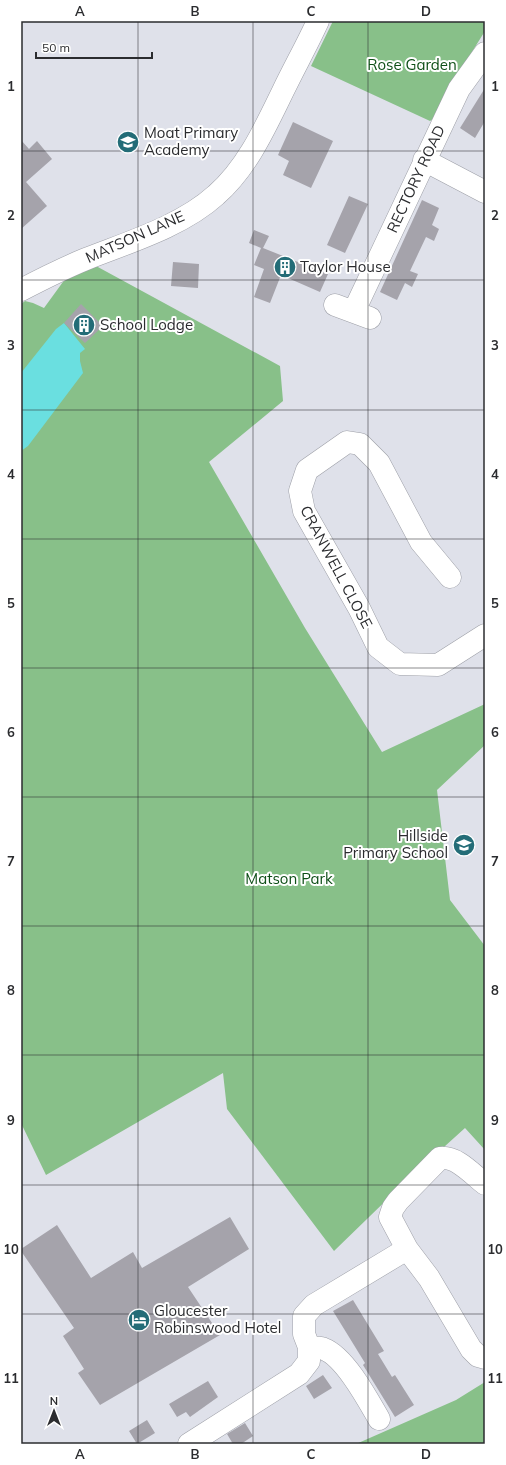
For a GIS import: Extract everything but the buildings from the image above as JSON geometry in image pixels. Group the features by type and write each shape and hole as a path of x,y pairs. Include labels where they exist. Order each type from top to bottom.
{"street":[{"name":"MATSON LANE","path":"21,290 85,260 167,226 202,206 223,189 252,151 263,132 318,21"},
{"name":"RECTORY ROAD","path":"353,311 458,89 485,52"},
{"path":"424,160 485,192"},
{"name":"CRANWELL CLOSE","path":"450,577 421,542 379,463 360,444 347,442 307,470 300,491 304,511 359,608 378,647 400,664 438,665 485,635"},
{"path":"485,1184 457,1162 447,1157 440,1158 393,1208 390,1217 407,1249 429,1278 471,1348 478,1356 485,1358"},
{"path":"189,1444 299,1374 309,1361 309,1347 304,1334 304,1316 314,1305 407,1249"},
{"path":"309,1347 323,1348 335,1355 361,1388 379,1419"}],"green space":[{"name":"Rose Garden","path":"333,21 485,21 485,31 452,84 436,117 430,121 311,66"},
{"name":"Matson Park","path":"85,260 280,366 283,401 209,462 305,628 382,752 485,704 485,745 437,790 450,900 485,946 485,1150 465,1128 402,1185 334,1251 227,1109 223,1073 46,1175 21,1123 21,304 25,301 44,308 76,264"},
{"path":"485,1382 485,1444 356,1444 456,1400"}],"water":[{"path":"64,323 85,349 80,353 83,373 28,446 21,451 21,373 56,329"}],"place":[{"name":"Moat Primary Academy","path":"128,142"},
{"name":"Taylor House","path":"285,267"},
{"name":"School Lodge","path":"84,325"},
{"name":"Hillside Primary School","path":"464,845"},
{"name":"Gloucester Robinswood Hotel","path":"139,1320"}]}
